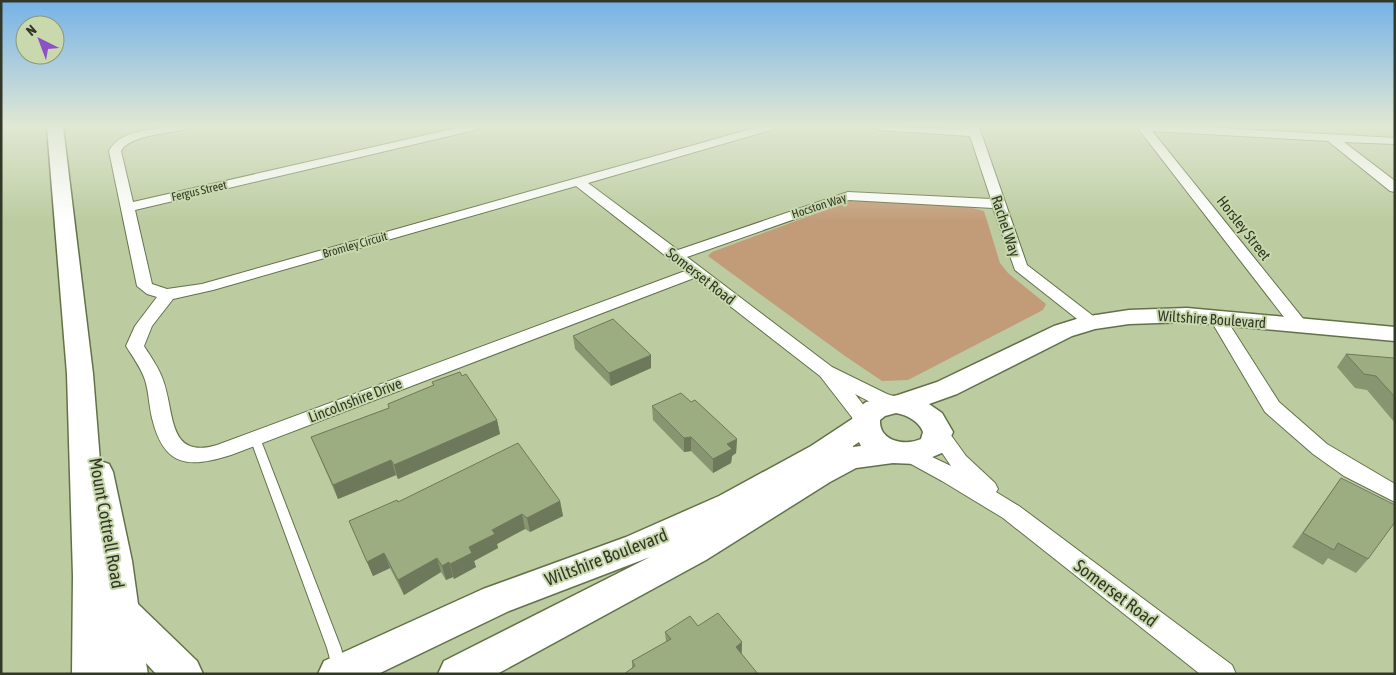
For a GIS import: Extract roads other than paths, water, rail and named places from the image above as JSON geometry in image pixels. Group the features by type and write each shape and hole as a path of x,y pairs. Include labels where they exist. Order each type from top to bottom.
{"street":[{"name":"Mount Cottrell Road","path":"58,158 80,374 91,576 92,674"},
{"path":"116,158 145,286 153,292 167,295"},
{"name":"Fergus Street","path":"127,208 340,158"},
{"name":"Bromley Circuit","path":"167,295 207,287 652,158"},
{"name":"Rachel Way","path":"984,158 1020,267 1092,322"},
{"name":"Horsley Street","path":"1169,158 1300,326"},
{"path":"1358,158 1395,188"},
{"name":"Somerset Road","path":"578,181 826,371 875,397 899,404"},
{"name":"Hocston Way","path":"676,256 848,196 999,204"},
{"name":"Lincolnshire Drive","path":"167,295 144,327 134,346 148,366 154,380 168,441 179,451 201,456 224,450 696,272"},
{"name":"Wiltshire Boulevard","path":"899,404 933,394 982,372 1052,335 1092,322 1155,315 1187,315 1395,334"},
{"path":"1218,319 1272,407 1320,449 1352,470 1395,494"},
{"name":"Somerset Road","path":"826,371 864,422"},
{"name":"Wiltshire Boulevard","path":"937,429 950,403 982,372"},
{"name":"Mount Cottrell Road","path":"80,374 115,561 128,674"},
{"path":"899,404 923,412 937,429 934,445 919,453 900,453 871,440 866,432 864,422 872,409 879,406 899,404"},
{"name":"Wiltshire Boulevard","path":"339,673 421,633 496,600 682,528 716,512 835,446 864,422"},
{"name":"Somerset Road","path":"937,429 959,461 1011,512"},
{"name":"Wiltshire Boulevard","path":"458,674 694,550 819,474 850,458 900,453"},
{"name":"Somerset Road","path":"900,453 956,478 1011,512 1222,674"},
{"path":"120,610 183,674"}],"lane":[{"path":"254,438 334,648 339,673"}]}
